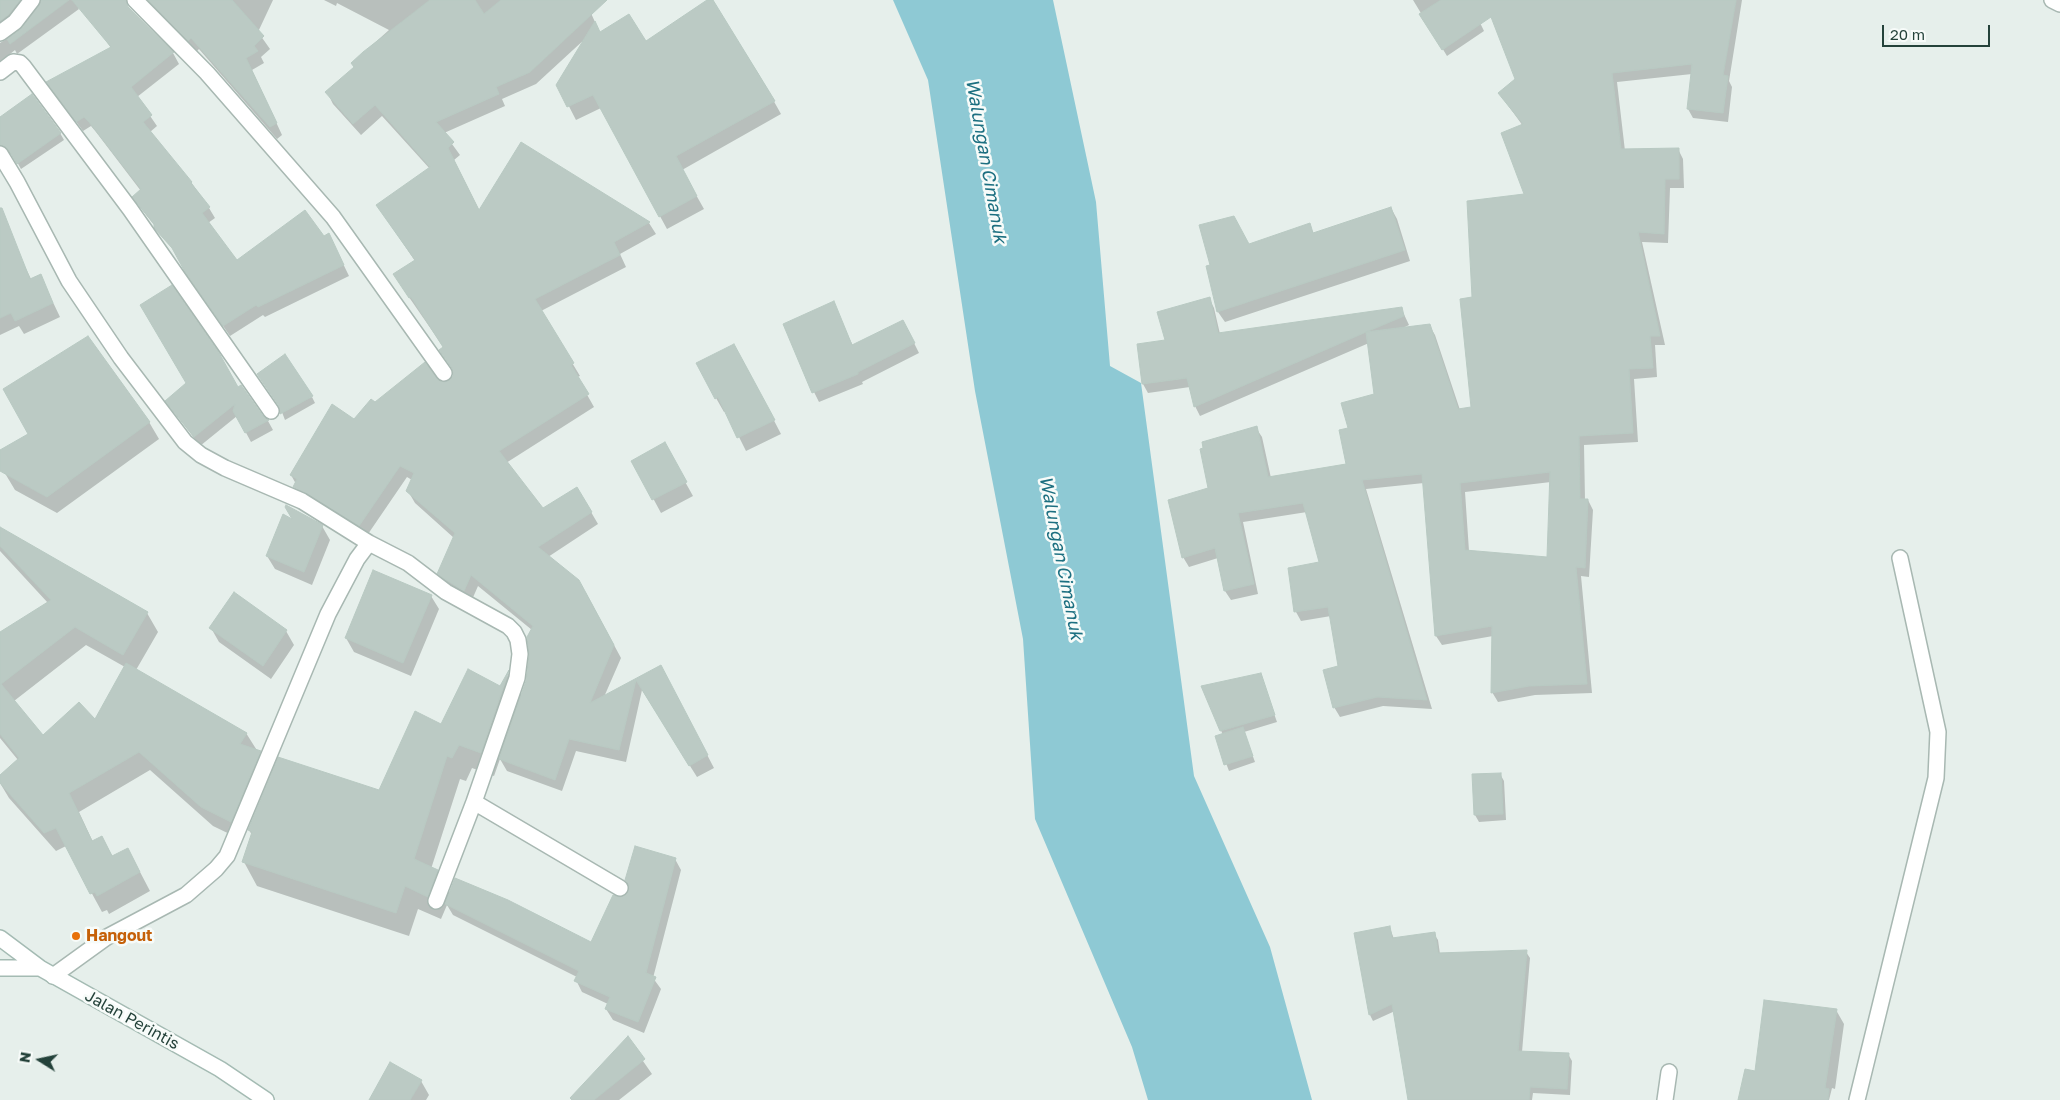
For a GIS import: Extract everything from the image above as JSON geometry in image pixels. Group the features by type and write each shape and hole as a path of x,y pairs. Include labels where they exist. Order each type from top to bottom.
{"street":[{"path":"0,34 15,22 32,0"},
{"path":"135,0 207,73 333,216 444,373"},
{"path":"2052,0 2060,4"},
{"path":"0,72 13,62 23,66 130,209 271,410"},
{"path":"0,154 70,281 121,358 185,442 201,455 225,468 302,501 369,543 408,563 446,592 508,626 518,640 520,654 517,678 474,802 436,901"},
{"path":"0,968 46,972 186,895 216,869 226,856 328,614 357,559 369,543"},
{"path":"1857,1100 1936,778 1938,732 1900,558"},
{"path":"474,802 620,888"},
{"name":"Jalan Perintis","path":"0,938 46,972 220,1069 266,1100"},
{"path":"1665,1100 1669,1072"}],"water":[{"name":"Walungan Cimanuk","path":"893,0 1053,0 1096,202 1110,366 1141,383 1194,776 1270,947 1312,1100 1148,1100 1132,1047 1035,819 1023,639 975,391 928,80"}],"building":[{"path":"0,0 20,0 8,15 0,21"},
{"path":"41,0 69,0 10,44 7,39 22,28"},
{"path":"72,0 126,0 128,7 174,52 131,87 152,115 143,122 210,207 202,213 237,260 305,210 324,236 329,233 344,265 258,307 256,305 223,326 185,272 172,248 154,228 154,224 132,197 141,189 89,122 84,117 76,122 46,82 111,47"},
{"path":"148,0 232,0 264,36 254,46 258,51 246,58 277,123 270,127 191,38 188,41"},
{"path":"430,0 475,0 484,14 501,0 607,0 530,72 496,87 499,94 436,122 454,142 448,148 479,210 521,142 650,222 614,242 620,255 535,299 574,363 571,365 589,394 499,451 543,508 577,487 592,512 538,547 579,580 614,645 590,703 661,665 708,755 689,766 636,680 619,750 569,739 555,780 499,759 526,681 529,655 527,637 533,626 471,575 464,591 437,574 455,533 406,491 414,473 400,466 359,526 293,487 297,479 290,475 332,404 354,419 371,399 375,402 425,362 440,381 445,382 453,376 452,368 439,350 443,347 411,297 409,298 393,274 415,260 376,205 430,167 375,105 353,124 325,92 354,67 351,63 363,52"},
{"path":"707,0 713,0 775,101 676,156 697,196 659,217 593,95 567,107 556,85 595,21 600,32 629,14 646,41"},
{"path":"1441,0 1736,0 1723,75 1728,76 1723,113 1687,109 1692,64 1612,73 1621,149 1679,148 1679,179 1665,179 1664,234 1638,232 1660,336 1650,336 1653,368 1629,369 1633,433 1579,436 1580,499 1588,499 1585,568 1576,567 1587,684 1529,686 1491,693 1492,626 1435,636 1422,474 1362,480 1427,700 1377,697 1333,708 1323,670 1338,666 1328,607 1294,612 1288,568 1319,562 1303,503 1238,513 1254,584 1224,591 1215,548 1182,558 1168,500 1208,488 1200,449 1203,448 1202,442 1257,426 1268,477 1346,464 1339,430 1348,428 1341,403 1374,394 1366,332 1430,324 1458,409 1471,407 1460,299 1472,297 1467,201 1524,194 1501,133 1523,124 1498,93 1515,79 1491,17 1442,50 1419,14","holes":["1550,472 1547,557 1465,550 1460,483"]},
{"path":"32,94 61,133 17,164 8,149 0,145 0,117"},
{"path":"1391,207 1405,250 1217,312 1206,266 1210,265 1199,225 1234,216 1249,244 1310,223 1313,233"},
{"path":"0,208 2,208 30,279 41,274 53,303 15,321 11,313 0,318"},
{"path":"172,285 218,351 238,387 241,385 263,416 269,420 245,433 233,411 235,404 194,437 165,401 186,383 140,305"},
{"path":"1210,297 1218,333 1402,307 1404,316 1194,407 1187,378 1142,384 1137,344 1165,340 1157,312"},
{"path":"834,301 852,345 903,320 915,343 858,372 858,374 812,393 783,324"},
{"path":"88,336 150,422 47,497 0,471 0,450 28,434 3,389"},
{"path":"734,344 775,420 737,438 718,397 715,399 696,363"},
{"path":"285,354 313,396 280,414 279,406 257,374"},
{"path":"665,442 687,482 652,500 631,461"},
{"path":"286,505 323,525 304,572 266,556 283,514 292,519 285,507"},
{"path":"0,527 148,612 123,655 75,627 1,684 43,735 79,702 95,719 126,663 247,733 240,744 261,751 231,822 201,807 139,752 69,793 92,841 102,836 112,856 128,848 140,872 97,896 95,892 90,894 56,828 44,833 0,783 0,775 19,758 0,734 0,632 51,600 0,546"},
{"path":"373,570 432,595 403,663 345,638"},
{"path":"234,592 287,630 263,666 209,628"},
{"path":"468,669 500,686 509,670 481,753 459,745 452,758 447,756 414,859 438,870 428,897 405,886 396,913 242,862 252,832 248,830 278,757 379,790 415,711 441,724"},
{"path":"1261,673 1275,715 1220,731 1201,686"},
{"path":"1243,727 1253,756 1224,765 1215,736"},
{"path":"1501,773 1503,814 1474,815 1472,774"},
{"path":"635,846 676,858 646,973 656,977 638,1022 605,1009 610,997 574,981 579,971 445,904 455,878 508,900 591,942 613,895 620,897 628,892 628,884 625,880"},
{"path":"1390,926 1392,938 1435,932 1438,953 1527,950 1518,1051 1569,1053 1567,1089 1530,1087 1529,1100 1408,1100 1392,1004 1369,1015 1354,933"},
{"path":"1764,1000 1837,1009 1825,1088 1829,1089 1828,1100 1738,1100 1745,1069 1755,1071"},
{"path":"628,1036 645,1059 594,1100 572,1100 570,1098"},
{"path":"390,1062 422,1080 410,1100 369,1100"}],"place":[{"name":"Hangout","path":"76,936"}]}
